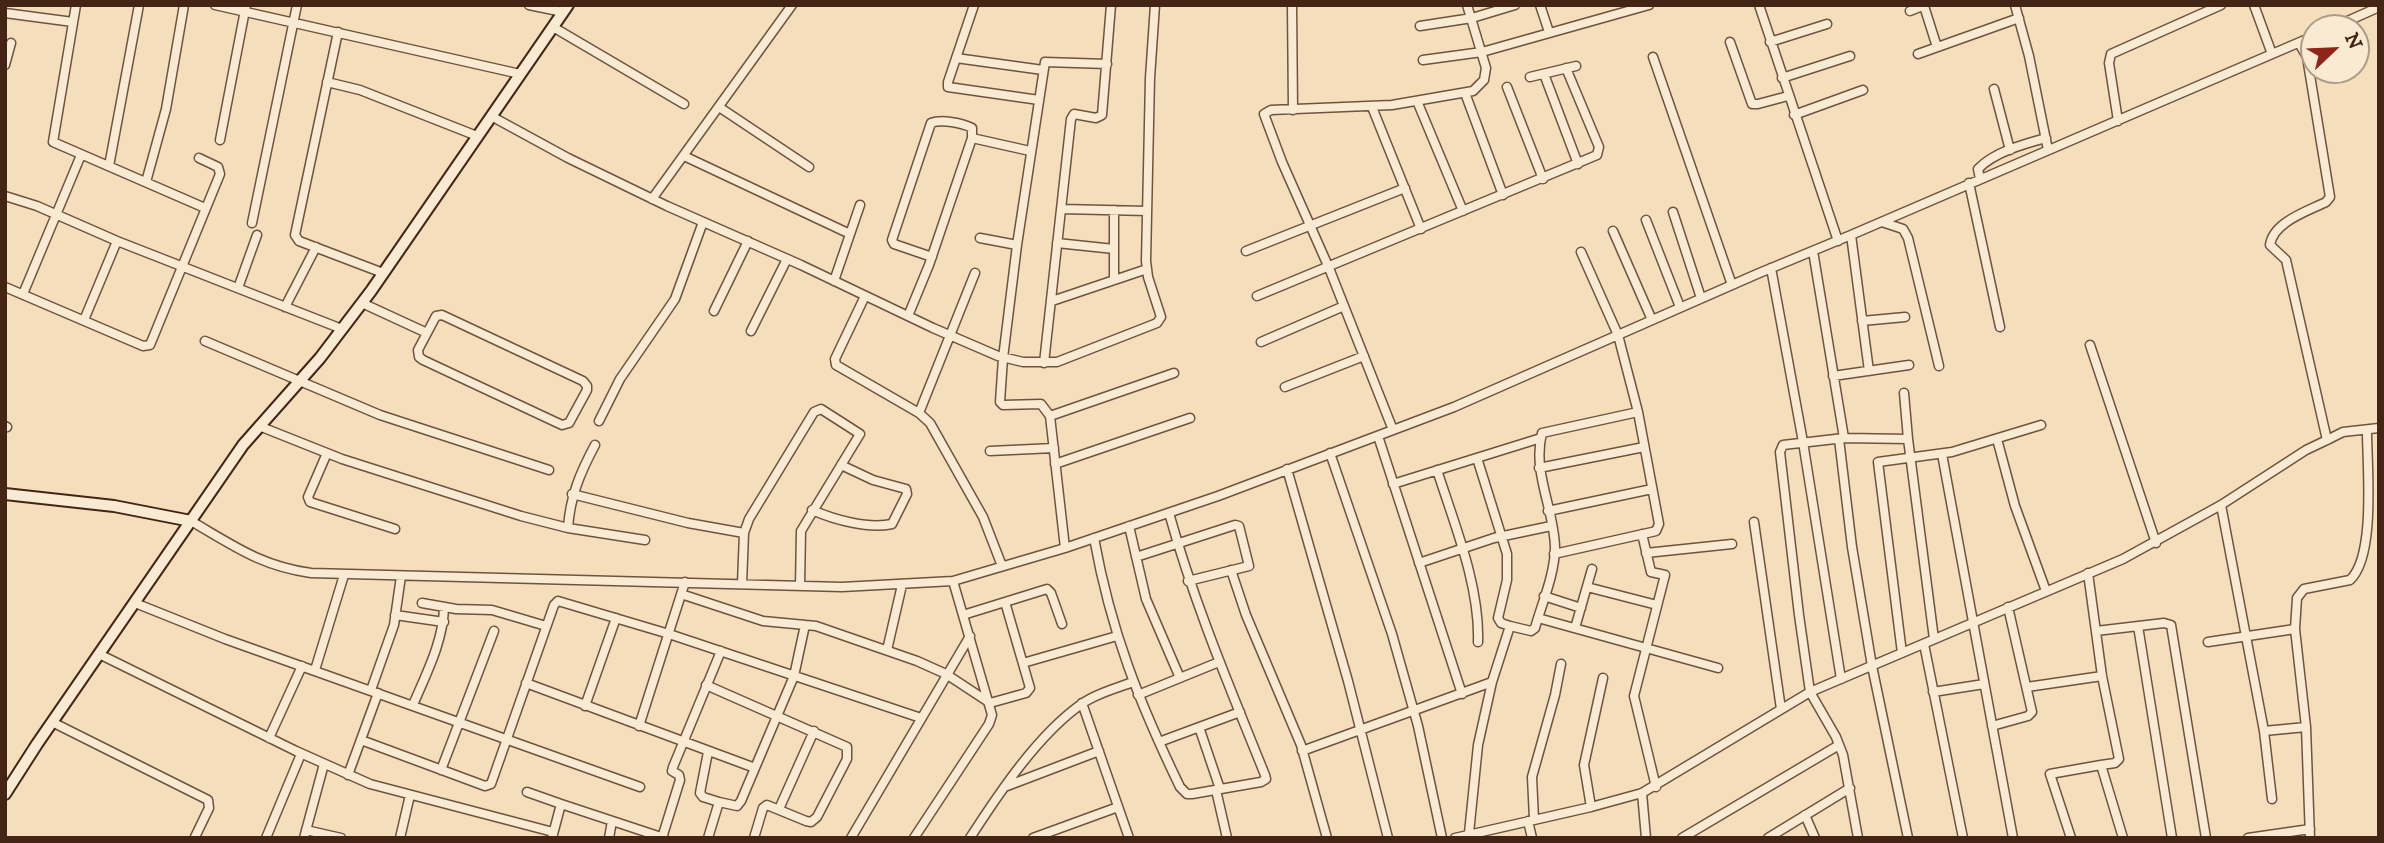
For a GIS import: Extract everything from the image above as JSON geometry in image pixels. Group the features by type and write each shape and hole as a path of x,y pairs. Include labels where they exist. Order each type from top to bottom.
{"street":[{"path":"23,15 25,5"},
{"path":"76,5 52,139 56,144 205,208"},
{"path":"109,166 139,5"},
{"path":"146,182 166,109 184,5"},
{"path":"215,5 245,8 294,22 520,74"},
{"path":"252,223 297,5"},
{"path":"5,794 243,445 320,358 362,303 565,9 529,5"},
{"path":"652,199 792,5"},
{"path":"974,5 947,84 950,88 1039,100"},
{"path":"1044,363 1071,119 1074,114 1101,117 1111,5"},
{"path":"491,116 652,199 951,336 1003,358 1044,363 1072,357 1160,320 1147,269 1150,78 1155,5"},
{"path":"1292,5 1293,110"},
{"path":"1394,430 1265,118 1267,111 1372,107 1474,91 1484,80 1486,68 1467,5"},
{"path":"1420,26 1472,18 1515,5"},
{"path":"1539,5 1549,33"},
{"path":"1610,5 1613,15"},
{"path":"1759,5 1838,241"},
{"path":"2015,5 2029,56 2048,150"},
{"path":"2118,121 2109,63 2111,54 2221,5"},
{"path":"2254,5 2273,54"},
{"path":"1423,60 1482,52 1646,6"},
{"path":"1910,11 1924,6 1937,47"},
{"path":"220,140 245,8"},
{"path":"5,13 73,22"},
{"path":"1918,54 2019,18"},
{"path":"1770,42 1827,24"},
{"path":"553,27 684,104"},
{"path":"338,32 295,235 299,241 383,273"},
{"path":"1730,42 1752,104 1788,96"},
{"path":"5,65 11,43"},
{"path":"5,494 114,506 191,521 254,558 282,569 344,575 800,586 902,585 953,581 1065,548 1168,513 1454,407 1680,307 2299,43 2307,57 2329,197 2326,202 2282,226 2271,238 2270,245 2286,260 2327,440"},
{"path":"1782,78 1850,56"},
{"path":"1653,57 1732,285"},
{"path":"956,58 1043,70"},
{"path":"1065,548 1050,415 1041,404 1003,405 1000,402 1003,358 1030,151 1046,60 1107,64"},
{"path":"1530,77 1576,66"},
{"path":"1257,296 1597,155 1599,147 1566,68"},
{"path":"1544,74 1578,164"},
{"path":"327,82 360,90 477,136"},
{"path":"1507,87 1542,178"},
{"path":"1994,89 2010,150"},
{"path":"1794,115 1863,90"},
{"path":"1465,93 1503,195"},
{"path":"1417,102 1463,211"},
{"path":"719,107 809,167"},
{"path":"1372,107 1421,229"},
{"path":"908,316 932,257 974,132 971,127 934,121 914,171 892,240 894,244 932,257"},
{"path":"972,138 1030,151"},
{"path":"1980,179 1980,166 2010,150 2046,138"},
{"path":"23,293 81,155"},
{"path":"684,156 850,234"},
{"path":"5,287 143,346 150,345 221,171 199,158"},
{"path":"1969,184 2000,327"},
{"path":"1246,251 1405,188"},
{"path":"5,196 342,329"},
{"path":"834,281 860,205"},
{"path":"1062,209 1147,211"},
{"path":"1114,210 1114,280"},
{"path":"1673,212 1701,298"},
{"path":"1646,220 1680,307"},
{"path":"599,421 620,379 675,299 703,222"},
{"path":"1882,222 1903,229 1909,238 1939,366"},
{"path":"1613,231 1652,320"},
{"path":"238,288 257,235"},
{"path":"1851,235 1869,371"},
{"path":"980,238 1017,244"},
{"path":"84,320 117,241"},
{"path":"714,311 748,241"},
{"path":"1057,243 1114,249"},
{"path":"285,307 316,247"},
{"path":"1813,251 1833,376 1852,547 1872,666 1908,838"},
{"path":"1554,554 1658,528 1638,412 1618,335 1581,252"},
{"path":"751,331 787,259"},
{"path":"1771,268 1803,442 1841,679"},
{"path":"1052,301 1147,269"},
{"path":"919,414 975,273"},
{"path":"865,296 835,359 836,365 930,423 969,489 1002,566"},
{"path":"362,303 427,333"},
{"path":"1261,342 1344,306"},
{"path":"442,315 583,381 587,390 569,423 562,425 423,360 419,357 418,350 427,333 436,316 442,315"},
{"path":"1862,321 1905,317"},
{"path":"205,341 380,415 550,470"},
{"path":"2090,345 2155,542"},
{"path":"1285,387 1364,356"},
{"path":"1833,376 1909,365"},
{"path":"1050,415 1174,373"},
{"path":"1904,393 1934,639"},
{"path":"742,584 744,534 749,519 817,409 825,410 860,434 801,531 800,586"},
{"path":"1477,458 1503,536 1508,567 1498,618 1501,623 1531,631 1538,618 1554,554 1539,468 1541,438 1545,431 1638,412"},
{"path":"1055,464 1190,418"},
{"path":"1902,653 1877,464 1880,460 1942,454 2041,425"},
{"path":"259,426 327,453 521,516 568,528 645,540"},
{"path":"1458,837 1591,807 1656,787 1810,692 2155,542 2221,505 2306,450 2343,432 2379,428"},
{"path":"2248,838 2310,833 2306,727 2295,606 2300,592 2310,587 2350,580 2362,561 2367,542 2367,431"},
{"path":"1378,436 1462,694"},
{"path":"1393,484 1541,438"},
{"path":"1858,838 1850,788 1839,745 1810,692 1780,452 1783,445 1803,442 1908,439"},
{"path":"1997,439 2015,506 2046,591"},
{"path":"568,528 572,494 580,472 595,445"},
{"path":"1539,468 1644,447"},
{"path":"990,451 1054,448"},
{"path":"327,453 308,497 310,502 395,528"},
{"path":"1330,453 1374,578 1414,711 1442,838"},
{"path":"1942,454 2013,838"},
{"path":"812,510 827,517 852,522 892,524 907,494 906,489 873,480 841,465"},
{"path":"1287,469 1388,838"},
{"path":"1437,470 1462,548 1477,608 1478,642"},
{"path":"1548,511 1652,489"},
{"path":"572,494 744,534"},
{"path":"2221,505 2264,731 2272,799"},
{"path":"1094,538 1104,589 1133,682 1184,792 1192,794 1218,790 1266,779 1188,581 1168,513"},
{"path":"1754,522 1781,709"},
{"path":"1136,557 1237,525 1241,528 1250,564 1188,581"},
{"path":"1129,526 1146,598 1180,678"},
{"path":"1419,563 1503,536 1551,526"},
{"path":"1642,534 1651,572 1665,575 1634,696 1656,787"},
{"path":"1646,553 1732,544"},
{"path":"1575,628 1592,569"},
{"path":"1231,570 1246,615 1302,751 1326,838"},
{"path":"2071,838 2050,774 2115,763 2119,759 2102,676 2088,573"},
{"path":"315,670 344,575"},
{"path":"348,775 388,645 401,576"},
{"path":"914,838 989,724 992,715 953,581"},
{"path":"639,726 685,582"},
{"path":"887,650 902,585"},
{"path":"1587,587 1657,605"},
{"path":"963,615 1047,589 1051,593 1062,624"},
{"path":"681,594 763,621 816,626 887,650 946,674 990,703"},
{"path":"1544,596 1581,607"},
{"path":"360,740 485,786 491,784 546,626 558,601 669,634 921,718"},
{"path":"990,703 1028,691 1030,684 1005,602"},
{"path":"135,603 225,639 640,787"},
{"path":"422,603 444,608 492,610 546,626"},
{"path":"1992,726 2030,715 2032,708 2008,607"},
{"path":"413,705 438,644 444,622 444,608"},
{"path":"395,615 444,622"},
{"path":"585,706 616,618"},
{"path":"1538,618 1718,668"},
{"path":"2096,631 2168,623 2173,628 2206,838"},
{"path":"708,752 700,793 703,797 737,806 794,676 805,625"},
{"path":"1469,833 1478,745 1492,682 1510,626"},
{"path":"2138,626 2172,838"},
{"path":"2208,642 2295,629"},
{"path":"441,770 494,631"},
{"path":"851,838 970,636"},
{"path":"1023,663 1117,636"},
{"path":"1924,644 1963,838"},
{"path":"527,792 663,838 680,780 672,769 721,652"},
{"path":"99,654 348,775 552,835 561,804"},
{"path":"1138,695 1219,662"},
{"path":"1532,838 1532,777 1555,695 1560,664"},
{"path":"269,738 302,666"},
{"path":"2027,687 2102,676"},
{"path":"1591,807 1584,765 1603,678"},
{"path":"970,838 1025,760 1082,703 1133,682"},
{"path":"1302,751 1492,682"},
{"path":"526,683 755,768"},
{"path":"1933,692 1984,684"},
{"path":"706,685 847,747 847,760 814,820 806,821 779,809 764,806 754,838"},
{"path":"1082,703 1129,838"},
{"path":"1159,742 1240,712"},
{"path":"52,722 208,800 209,808 195,837"},
{"path":"1199,727 1218,790 1227,838"},
{"path":"2264,731 2306,727"},
{"path":"779,809 814,731"},
{"path":"1682,838 1839,745"},
{"path":"1004,787 1098,751"},
{"path":"266,838 301,754"},
{"path":"324,764 305,834 341,838"},
{"path":"2101,765 2123,838"},
{"path":"1768,838 1850,788"},
{"path":"1642,793 1646,838"},
{"path":"400,838 410,794"},
{"path":"708,838 719,802"},
{"path":"1033,838 1118,807"},
{"path":"1805,816 1815,838"},
{"path":"609,838 612,821"}]}
